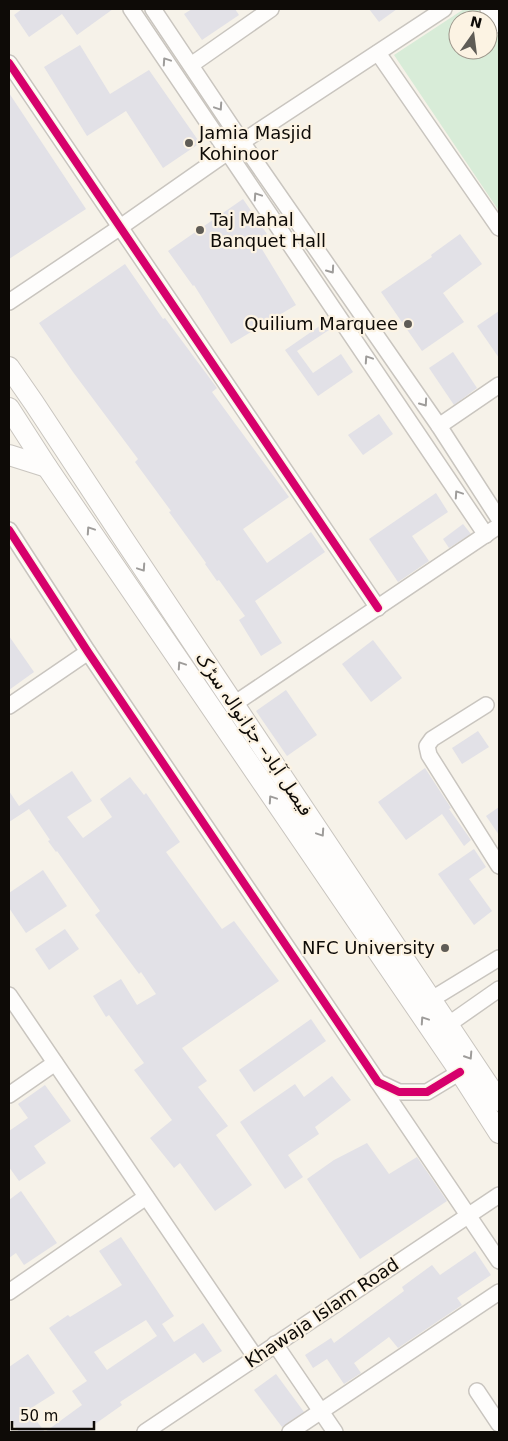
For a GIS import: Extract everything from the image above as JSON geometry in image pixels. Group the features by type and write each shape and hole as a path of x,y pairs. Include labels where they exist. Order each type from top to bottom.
{"main road":[{"name":"فیصل آباد– جڑانوالہ سڑک","path":"9,367 499,1101"},
{"path":"9,385 14,393 17,405 10,416 33,423 91,505 125,542"},
{"name":"فیصل آباد– جڑانوالہ سڑک","path":"10,416 47,467 460,1072 499,1133"},
{"path":"11,458 47,467"}],"street":[{"path":"131,9 486,535"},
{"path":"153,9 242,142 439,426 499,519"},
{"path":"190,65 271,9"},
{"path":"9,302 242,142 444,9"},
{"path":"488,9 499,25"},
{"path":"378,53 499,228"},
{"path":"9,63 378,608"},
{"path":"439,426 499,385"},
{"path":"234,704 499,526"},
{"path":"9,530 88,652 499,1261"},
{"path":"9,706 88,652"},
{"path":"486,705 432,739 427,746 429,756 499,866"},
{"path":"432,999 499,958"},
{"path":"449,1024 499,989"},
{"path":"9,995 256,1358"},
{"path":"9,1095 55,1063"},
{"path":"378,1082 399,1092 426,1092 460,1072"},
{"name":"Khawaja Islam Road","path":"145,1432 499,1194"},
{"path":"9,1292 146,1197"},
{"path":"290,1432 499,1292"},
{"path":"275,1344 335,1432"},
{"path":"478,1391 499,1424"}],"green space":[{"path":"480,9 481,10 462,10"},
{"path":"448,20 448,60 498,60 498,35 499,211 394,55"}],"building":[{"path":"22,9 113,9 77,35 62,14 29,37 14,15"},
{"path":"192,9 235,9 239,15 202,40 184,14"},
{"path":"369,9 397,9 379,22"},
{"path":"80,45 110,94 149,70 200,143 163,168 126,111 87,136 44,67"},
{"path":"9,93 86,209 9,259"},
{"path":"243,199 267,234 257,241 296,305 231,344 194,285 168,251"},
{"path":"460,234 482,264 443,293 464,322 422,351 381,292 432,257 431,255"},
{"path":"125,264 163,319 165,318 217,388 212,392 289,497 243,529 267,563 311,532 325,552 255,601 282,643 261,656 239,620 245,616 205,564 169,512 171,511 135,462 138,459 39,323"},
{"path":"499,311 499,358 477,326"},
{"path":"324,323 329,330 297,351 313,373 341,354 353,372 318,396 285,350"},
{"path":"453,352 477,388 454,405 429,368"},
{"path":"379,414 393,434 363,455 348,435"},
{"path":"436,493 448,512 412,536 429,561 398,582 369,539"},
{"path":"463,524 471,534 449,548 443,539"},
{"path":"9,636 34,672 9,690"},
{"path":"373,640 402,678 371,702 342,664"},
{"path":"286,690 317,735 287,756 256,711"},
{"path":"478,731 489,747 462,764 452,748"},
{"path":"425,768 451,808 449,809 471,840 464,846 442,814 406,840 378,802"},
{"path":"72,771 92,801 67,817 83,838 112,817 100,799 130,777 144,795 146,793 180,842 166,852 222,929 234,921 279,981 182,1048 207,1081 198,1087 228,1126 216,1135 252,1185 215,1211 180,1163 174,1168 150,1138 172,1120 134,1070 144,1063 109,1015 106,1017 93,996 121,979 137,1005 156,994 141,972 139,974 95,915 100,911 48,841 50,840 29,809 9,822 9,791 19,806"},
{"path":"499,807 499,835 486,816"},
{"path":"474,849 486,867 469,879 492,911 474,925 438,874"},
{"path":"43,870 67,906 26,933 9,908 9,893"},
{"path":"65,929 79,949 49,970 35,949"},
{"path":"311,1019 326,1041 254,1092 239,1070"},
{"path":"332,1076 351,1100 315,1127 319,1134 288,1155 303,1177 285,1189 240,1122 295,1084 304,1097"},
{"path":"45,1085 71,1121 34,1146 46,1163 19,1181 9,1167 9,1131 28,1118 18,1104"},
{"path":"367,1143 389,1174 417,1157 447,1201 360,1259 307,1179 334,1160"},
{"path":"21,1191 57,1243 24,1265 16,1253 9,1258 9,1200"},
{"path":"121,1237 174,1316 162,1324 174,1342 203,1323 222,1351 203,1363 195,1353 120,1402 122,1405 88,1429 91,1432 45,1432 82,1405 72,1391 87,1381 49,1328 68,1315 70,1317 122,1285 99,1251","holes":["146,1320 157,1336 107,1370 94,1352"]},
{"path":"475,1251 491,1275 457,1298 462,1305 398,1348 389,1337 354,1363 361,1373 344,1384 327,1359 313,1368 305,1355 331,1338 334,1343 404,1291 402,1287 432,1265 440,1275"},
{"path":"28,1354 55,1393 28,1410 45,1432 19,1432 9,1418 9,1367"},
{"path":"276,1374 304,1412 282,1427 254,1390"}],"cycle path":[{"path":"9,63 378,608"},
{"path":"9,530 88,652 378,1082 399,1092 427,1092 460,1072"}],"place":[{"name":"Jamia Masjid Kohinoor","path":"189,143"},
{"name":"Taj Mahal Banquet Hall","path":"200,230"},
{"name":"Quilium Marquee","path":"408,324"},
{"name":"NFC University","path":"445,948"}]}
